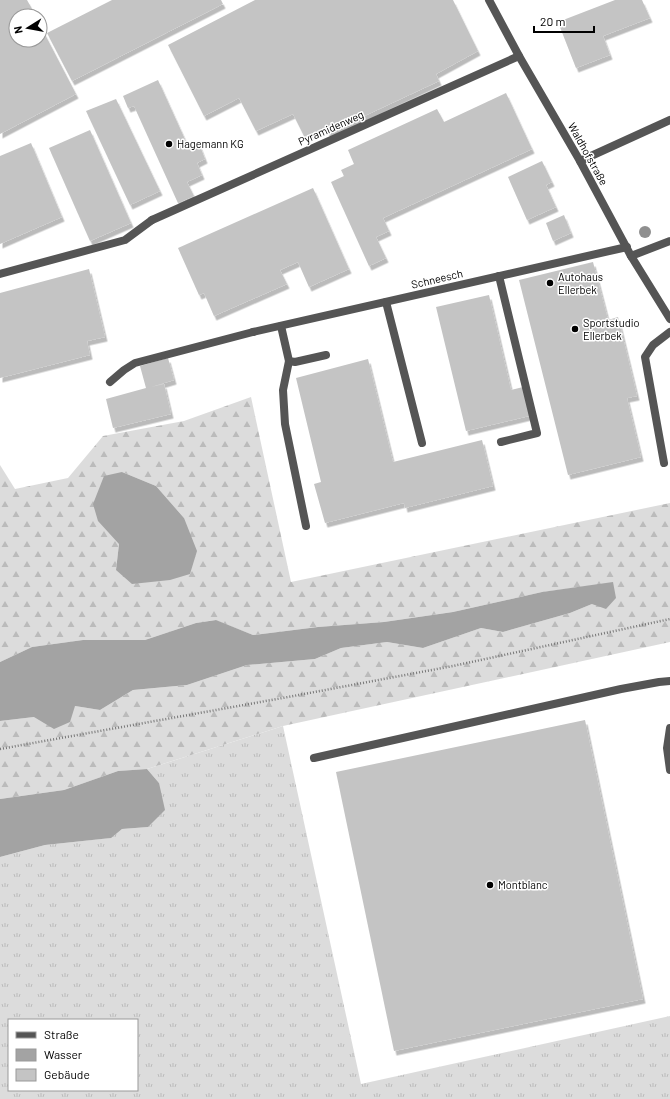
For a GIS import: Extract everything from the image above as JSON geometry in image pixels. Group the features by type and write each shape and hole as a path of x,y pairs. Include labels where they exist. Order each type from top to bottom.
{"street":[{"name":"Waldhofstraße","path":"489,0 632,256 670,319"},
{"name":"Pyramidenweg","path":"0,274 125,240 152,220 519,56"},
{"path":"580,161 670,120"},
{"path":"632,256 670,241"},
{"name":"Schneesch","path":"110,382 124,370 135,364 253,332 627,247"},
{"path":"499,276 537,433 501,442"},
{"path":"386,302 422,443"},
{"path":"281,326 289,361 283,390 285,424 306,526"},
{"path":"664,463 645,357 653,345 670,332"},
{"path":"289,361 295,362 326,355"},
{"path":"314,758 621,689 670,681"},
{"path":"670,728 667,748 670,770"}],"path":[{"path":"0,749 446,667 670,619"}],"green space":[{"path":"251,397 291,582 670,503 670,642 283,726 147,769 118,771 64,790 0,799 0,721 34,717 75,706 100,710 133,690 187,685 247,665 315,659 341,648 387,642 423,648 481,628 503,632 570,613 592,604 613,583 542,592 453,612 384,622 318,627 253,635 215,620 196,623 145,640 83,640 32,647 0,662 0,465 15,489 68,478 103,436 184,421","holes":["122,472 156,486 184,518 116,570 119,544"]},
{"path":"283,726 361,1084 670,1016 670,1099 0,1099 0,857 45,845 110,838 122,829 148,827 159,783 147,769"}],"water":[{"path":"122,472 156,486 184,518 197,551 190,574 170,580 132,584 116,570 119,544 98,521 93,504 104,476"},
{"path":"613,582 616,598 606,609 592,604 570,613 503,632 481,628 423,648 387,642 341,648 315,659 247,665 187,685 133,690 100,710 75,706 70,722 54,729 34,717 0,721 0,662 32,647 83,640 145,640 196,623 216,620 253,635 318,627 384,622 453,612 542,592"},
{"path":"147,769 159,783 165,810 148,827 122,829 111,838 45,845 0,857 0,799 64,790 118,771"}],"building":[{"path":"0,0 27,0 32,8 8,8 8,48 48,48 48,40 76,94 0,134"},
{"path":"112,0 221,0 223,4 72,81 48,32"},
{"path":"255,0 453,0 478,51 436,74 439,81 328,133 325,128 305,138 293,114 256,131 239,98 204,116 168,45"},
{"path":"615,0 642,0 650,18 603,36 610,55 576,68 558,22"},
{"name":"Hagemann KG","path":"158,80 188,146 198,141 205,159 197,163 202,175 187,182 194,196 178,203 134,106 128,108 123,96"},
{"path":"506,93 532,149 383,218 389,231 376,237 386,258 369,266 331,182 344,176 341,170 354,164 348,150 437,109 444,122"},
{"path":"116,99 160,191 130,205 86,111"},
{"path":"90,130 131,223 90,241 49,148"},
{"path":"31,143 62,217 0,244 0,156"},
{"path":"542,161 552,182 546,185 556,207 527,220 508,177"},
{"path":"313,188 349,269 309,287 298,262 280,270 287,284 214,316 204,293 199,295 178,248"},
{"path":"564,215 571,233 553,241 546,223"},
{"path":"593,262 608,320 618,317 637,396 627,398 641,457 568,475 519,280"},
{"path":"89,269 105,337 87,341 90,355 0,378 0,293"},
{"path":"489,295 511,390 523,387 529,416 466,431 436,307"},
{"path":"168,358 174,380 151,387 164,384 171,414 113,428 106,399 146,388 140,366"},
{"path":"368,359 393,462 482,440 493,486 405,508 404,503 325,523 314,484 321,482 296,378"},
{"name":"Montblanc","path":"585,720 643,999 394,1051 336,772"}],"place":[{"name":"Hagemann KG","path":"169,144"},
{"name":"Autohaus Ellerbek","path":"550,283"},
{"name":"Sportstudio Ellerbek","path":"575,329"},
{"name":"Montblanc","path":"490,885"}]}
